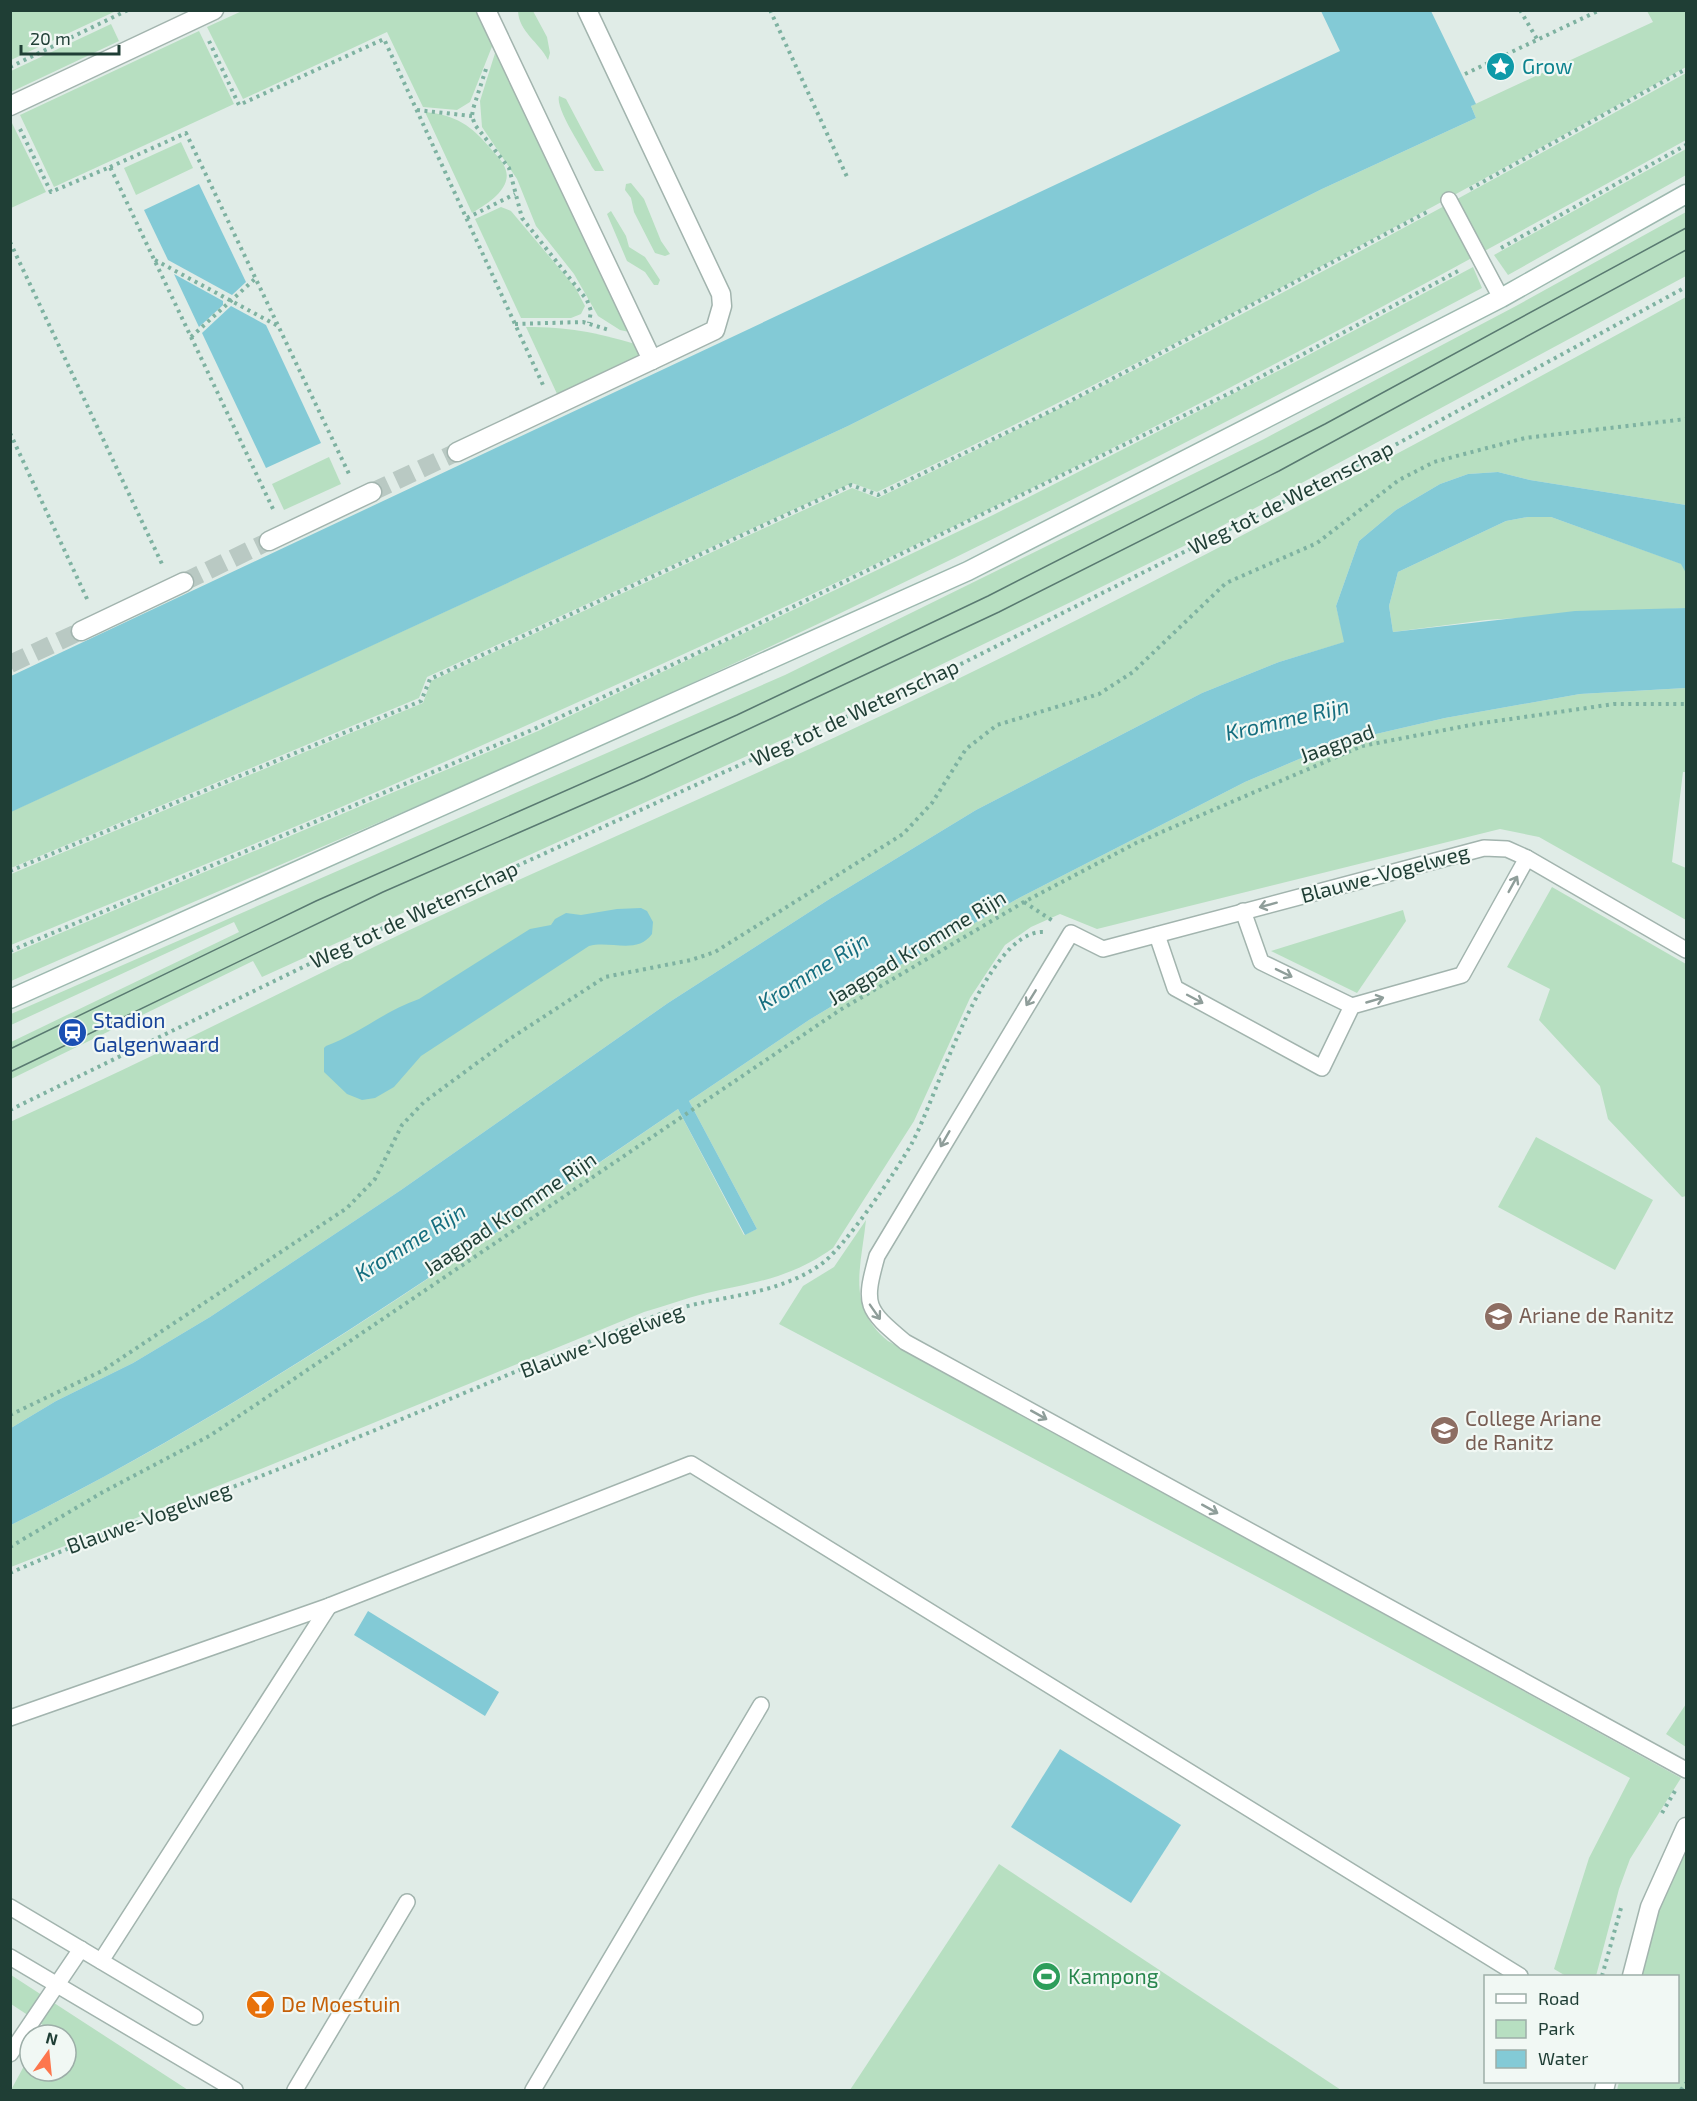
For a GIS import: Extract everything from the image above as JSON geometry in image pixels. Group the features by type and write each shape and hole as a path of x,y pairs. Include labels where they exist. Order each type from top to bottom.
{"main road":[{"path":"486,10 652,360"},
{"path":"457,452 715,330 722,306 721,294 587,10"},
{"path":"13,113 206,14"},
{"path":"10,999 968,571 1502,298 1686,194"},
{"path":"277,537 366,495"},
{"path":"81,631 178,585"},
{"path":"1633,1975 1650,1907 1686,1827"}],"lane":[{"path":"1449,201 1502,298"},
{"name":"Blauwe-Vogelweg","path":"1071,933 1102,949 1484,848 1507,849 1527,858 1686,950"},
{"path":"1243,911 1261,962 1352,1006 1462,975 1527,858"},
{"path":"1071,933 975,1089 877,1256 868,1288 869,1305 882,1322 905,1342 1686,1770"},
{"path":"1157,935 1175,988 1322,1068 1352,1006"},
{"path":"10,1718 328,1606 691,1464 1517,1975"},
{"path":"101,1962 328,1606"},
{"path":"533,2091 761,1705"},
{"path":"295,2091 407,1902"},
{"path":"10,1907 195,2017"},
{"path":"10,2054 81,1949"},
{"path":"10,1957 55,1986 235,2091"}],"path":[{"path":"10,67 128,10"},
{"path":"770,10 848,180"},
{"path":"1520,10 1537,39"},
{"path":"1465,74 1598,11"},
{"path":"206,14 239,105 384,39 553,407"},
{"path":"499,39 485,71 472,116 475,125 509,168 522,218 587,300 591,311 589,322"},
{"path":"10,871 421,701 430,678 851,485 878,495 1065,403 1449,201 1686,69"},
{"path":"417,110 472,116"},
{"path":"13,113 51,192 186,133 255,278 366,495"},
{"path":"10,951 531,730 723,641 1234,391 1686,145"},
{"path":"110,167 191,338 277,537"},
{"path":"467,218 515,195"},
{"path":"10,242 178,585"},
{"path":"154,260 279,326"},
{"path":"191,338 255,278"},
{"name":"Weg tot de Wetenschap","path":"10,1110 424,908 943,673 1371,458 1686,287"},
{"path":"515,324 589,322 617,333 640,334"},
{"path":"10,1415 102,1371 347,1208 375,1179 402,1125 424,1102 511,1038 605,977 691,960 715,952 884,846 903,834 932,803 966,748 997,725 1099,694 1133,672 1226,584 1317,543 1399,480 1434,462 1525,438 1686,419"},
{"path":"10,433 98,623"},
{"name":"Jaagpad","path":"1024,902 1136,843 1362,747 1476,723 1614,704 1686,704"},
{"path":"1024,902 1071,933"},
{"name":"Jaagpad Kromme Rijn","path":"10,1547 103,1492 211,1435 840,1010 1024,902"},
{"name":"Blauwe-Vogelweg","path":"10,1573 52,1554 256,1478 659,1314 788,1284 823,1264 851,1233 912,1143 974,1000 1005,951 1033,932 1071,933"},
{"path":"1681,2091 1686,2083"}],"green space":[{"path":"11,10 116,10 116,11 11,60"},
{"path":"242,11 478,11 493,44 470,102 457,110 423,107 387,32 243,99 207,27"},
{"path":"518,11 533,11 547,37 550,53 548,60 522,25"},
{"path":"1647,11 1686,11 1686,67 1184,339 877,492 852,483 427,677 419,698 11,868 10,812 848,426 1322,189 1476,118 1471,106 1653,22"},
{"path":"111,24 119,41 11,92 11,71"},
{"path":"199,31 234,104 54,187 20,115"},
{"path":"496,50 629,332 620,330 598,316 574,274 536,226 517,179 482,127 480,101"},
{"path":"1686,73 1686,140 1237,384 999,504 652,668 343,806 11,945 11,874 423,703 431,681 852,488 878,498 981,448 1285,291"},
{"path":"559,96 566,99 604,171 595,171 592,167 561,110"},
{"path":"425,112 446,116 470,128 504,165 507,175 502,189 491,201 472,213"},
{"path":"10,119 46,192 11,208 10,208"},
{"path":"181,142 193,168 136,195 124,168"},
{"path":"1686,149 1686,175 1508,275 1494,255"},
{"path":"631,183 644,199 661,241 670,254 665,256 655,253 634,212 631,198 625,190 626,184"},
{"path":"501,207 511,211 575,287 585,306 581,314 571,318 521,318 475,219"},
{"path":"611,211 626,236 629,247 645,257 660,280 658,285 654,285 645,272 627,261 607,214"},
{"path":"1686,212 1686,276 1192,542 839,714 262,977 253,961 11,1079 11,1042 239,932 234,922 11,1025 11,1014 785,675 1264,439 1516,306"},
{"path":"1473,267 1482,288 1265,402 936,567 603,724 11,981 11,954 538,731 993,515 1284,368"},
{"path":"1686,297 1686,505 1530,480 1498,472 1468,474 1440,484 1396,510 1359,541 1336,606 1345,642 1279,662 1202,693 976,810 828,900 668,1003 401,1190 210,1317 133,1363 56,1401 11,1428 10,1122 438,917 823,743 988,664 1290,511"},
{"path":"526,327 594,333 635,344 641,357 558,396"},
{"path":"329,457 341,484 284,510 272,484"},
{"path":"1528,517 1551,517 1682,564 1686,571 1686,608 1486,620 1393,632 1389,606 1398,572 1506,521"},
{"path":"1686,688 1686,772 1683,772 1672,862 1686,868 1686,920 1539,837 1500,829 1097,929 1060,914 1031,927 1005,945 970,998 914,1121 833,1248 818,1258 773,1278 699,1295 644,1312 256,1471 11,1567 11,1525 184,1432 352,1329 678,1109 744,1235 757,1229 689,1101 809,1020 900,965 1019,898 1245,782 1311,754 1376,734 1445,718 1580,694"},
{"path":"1552,887 1686,964 1686,1196 1682,1197 1608,1119 1600,1086 1539,1020 1550,989 1507,967"},
{"path":"1403,910 1406,921 1357,993 1271,951"},
{"path":"1536,1137 1653,1200 1615,1270 1498,1207"},
{"path":"866,1220 859,1285 861,1300 875,1328 888,1341 1681,1778 1630,1859 1619,1889 1596,1975 1564,1975 1554,1969 1589,1858 1630,1778 1286,1592 779,1324 803,1286 834,1267"},
{"path":"1686,1704 1686,1747 1666,1734"},
{"path":"1686,1838 1686,2090 1617,2090 1619,2083 1679,2083 1679,1975 1637,1975 1654,1913"},
{"name":"Kampong","path":"999,1864 1341,2090 850,2090"},
{"path":"11,1975 188,2090 11,2090 18,2077 18,2083 78,2083 78,2023 40,2023 11,2004"}],"water":[{"path":"1321,11 1431,11 1476,104 1471,106 1476,118 1322,189 848,426 11,812 11,676 1340,51"},
{"path":"199,184 246,282 232,295 168,260 144,210"},
{"path":"174,274 223,301 223,305 199,327"},
{"path":"231,306 266,325 321,443 266,468 202,333"},
{"name":"Kromme Rijn","path":"1498,472 1530,480 1686,505 1686,573 1681,564 1551,517 1528,517 1506,521 1398,572 1389,606 1393,632 1575,611 1686,608 1686,688 1580,694 1445,718 1376,734 1311,754 1245,782 1019,898 900,965 809,1020 689,1101 757,1229 745,1235 678,1109 434,1275 268,1381 184,1432 11,1525 11,1428 56,1401 133,1363 210,1317 401,1190 668,1003 828,900 976,810 1202,693 1279,662 1344,642 1336,606 1359,541 1396,510 1440,484 1468,474"},
{"path":"641,908 647,911 653,922 652,934 646,940 631,945 589,946 421,1056 394,1087 375,1098 362,1100 347,1094 324,1072 324,1048 326,1046 395,1009 419,999 530,929 551,925 555,919 566,913 581,915"},
{"path":"368,1611 499,1692 485,1716 354,1635"},
{"path":"1060,1749 1181,1825 1131,1903 1011,1827"}],"tunnel":[{"path":"372,492 457,452"},
{"path":"184,582 269,541"},
{"path":"10,664 81,631"}],"tram line":[{"path":"10,1049 316,901 737,715 988,596 1325,424 1686,228"},
{"path":"10,1072 383,892 644,778 999,612 1279,471 1686,250"}],"place":[{"name":"Grow","path":"1501,67"},
{"name":"Stadion Galgenwaard","path":"72,1033"},
{"name":"Ariane de Ranitz","path":"1498,1316"},
{"name":"College Ariane de Ranitz","path":"1444,1431"},
{"name":"Kampong","path":"1047,1977"},
{"name":"De Moestuin","path":"260,2005"}]}
